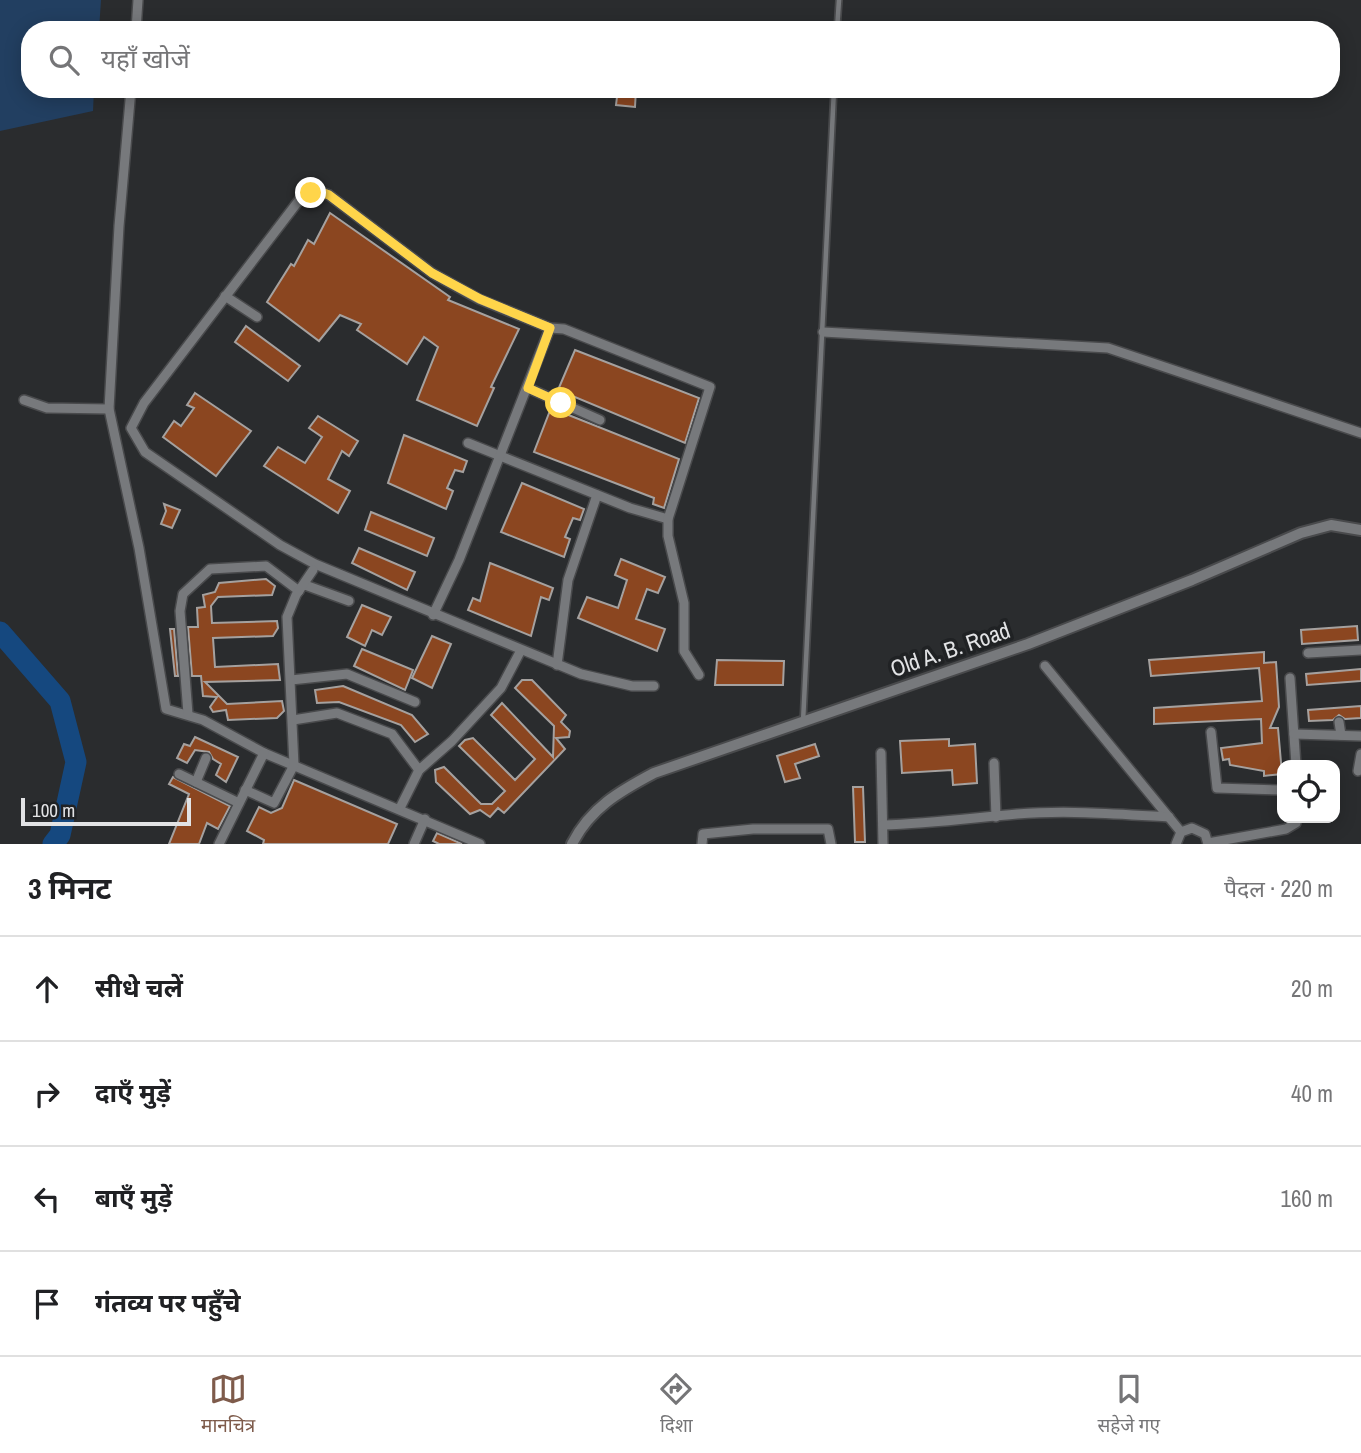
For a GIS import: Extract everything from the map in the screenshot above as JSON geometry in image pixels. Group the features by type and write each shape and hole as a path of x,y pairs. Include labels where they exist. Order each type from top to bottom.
{"street":[{"path":"137,21 138,0"},
{"path":"130,98 119,226 109,409 139,548 162,698 166,709 188,714 264,753 400,808 480,844"},
{"path":"654,687 632,685 557,665 356,584 280,545 193,488 140,445 131,428 134,419 300,200 318,191 340,203 432,273 480,299 710,387 668,519 668,536 684,603 684,651 699,675"},
{"path":"225,296 257,317"},
{"path":"433,615 528,388 550,328"},
{"path":"823,332 1108,348 1361,433"},
{"path":"528,388 600,420"},
{"path":"24,400 47,408 109,409"},
{"path":"468,443 597,495 668,519"},
{"path":"557,665 568,580 597,495"},
{"name":"Old A. B. Road","path":"572,844 580,827 609,797 654,773 1040,639 1192,580 1301,533 1331,525 1361,530"},
{"path":"188,714 180,611 183,594 210,569 266,566 302,588 349,601"},
{"path":"245,790 274,803 294,765 287,617 313,570"},
{"path":"1308,653 1361,650"},
{"path":"400,808 419,770 452,741 501,688 520,652"},
{"path":"1045,666 1181,832"},
{"path":"291,680 347,674 415,702"},
{"path":"1290,678 1296,760"},
{"path":"293,720 337,713 392,734 419,770"},
{"path":"1339,722 1340,735"},
{"path":"1211,732 1217,788 1277,790"},
{"path":"1294,734 1361,736"},
{"path":"219,844 264,753"},
{"path":"881,753 883,844"},
{"path":"1358,771 1361,754"},
{"path":"196,782 206,758"},
{"path":"994,763 996,817"},
{"path":"178,774 239,803"},
{"path":"883,825 944,824 1065,812 1169,817"},
{"path":"414,844 425,819"},
{"path":"1176,844 1181,832 1192,828 1205,834 1208,843 1286,830 1296,823"},
{"path":"702,844 704,834 753,829 828,829 831,844"}],"lane":[{"path":"838,21 839,0"},
{"path":"803,723 834,98"}],"shaded area":[{"path":"0,0 101,0 100,21 21,21 21,98 94,98 93,111 0,131"}],"building":[{"path":"617,98 636,98 635,107 616,105"},
{"path":"330,213 450,297 448,300 519,329 491,387 494,388 477,426 417,400 438,347 424,337 407,364 357,330 361,324 340,315 319,341 267,302 291,264 294,266 308,240 314,244"},
{"path":"246,326 300,366 288,381 235,342"},
{"path":"575,350 699,398 685,443 558,390"},
{"path":"195,393 251,431 216,476 163,437 174,421 181,426 194,408 187,405"},
{"path":"551,408 679,459 664,508 653,504 654,498 534,452"},
{"path":"318,416 358,441 349,456 342,451 328,479 350,491 338,513 264,466 278,447 305,463 322,437 309,428"},
{"path":"404,435 467,461 463,472 455,470 447,488 453,491 446,509 388,483"},
{"path":"522,483 584,509 580,520 573,518 565,537 570,539 564,557 501,532"},
{"path":"164,504 180,510 172,528 161,524 166,511"},
{"path":"371,512 434,538 427,556 365,530"},
{"path":"359,548 415,572 407,590 352,563"},
{"path":"621,559 665,577 658,593 647,589 636,619 665,629 657,651 578,618 587,597 618,608 627,580 615,575"},
{"path":"490,563 553,588 549,600 541,597 531,636 468,610 473,598 480,601"},
{"path":"266,579 275,586 272,595 218,597 211,606 212,623 277,621 278,628 273,636 213,638 215,667 278,664 280,680 205,682 227,704 282,701 284,711 277,718 228,720 226,710 213,712 210,707 217,697 203,696 201,676 192,676 188,627 198,627 197,608 205,607 203,595 215,592 219,583"},
{"path":"362,605 391,617 382,635 372,630 365,646 347,637"},
{"path":"1357,626 1358,640 1302,644 1301,630"},
{"path":"170,629 174,629 178,676 175,676"},
{"path":"432,636 451,644 432,688 412,678"},
{"path":"362,649 413,670 405,690 354,666"},
{"path":"1264,652 1264,663 1276,662 1279,707 1270,728 1278,728 1281,760 1277,760 1277,775 1264,776 1264,771 1230,765 1229,759 1223,760 1221,748 1262,743 1261,719 1154,724 1154,708 1262,701 1259,668 1151,676 1149,660"},
{"path":"717,660 784,661 783,685 715,685"},
{"path":"1361,669 1361,681 1307,685 1306,674"},
{"path":"522,680 532,680 566,715 561,722 570,731 569,737 556,738 565,749 504,813 498,808 490,817 480,810 470,814 436,782 435,770 444,767 481,804 492,804 505,791 459,746 465,740 473,738 515,780 535,759 491,715 502,703 553,757 554,726 515,688"},
{"path":"343,686 412,715 428,734 415,742 401,725 339,702 317,703 315,690"},
{"path":"1361,706 1361,718 1345,719 1339,715 1333,720 1309,721 1308,710"},
{"path":"195,737 238,757 226,782 216,775 221,764 213,759 209,752 195,750 187,763 177,758 184,744 190,746"},
{"path":"949,739 949,746 975,744 977,783 953,785 952,770 902,773 900,741"},
{"path":"815,744 819,756 795,764 800,778 785,782 777,756"},
{"path":"173,777 230,806 218,829 207,823 199,844 169,844 189,794 169,784"},
{"path":"294,780 397,824 388,844 263,844 264,840 247,831 259,807 271,813 282,808"},
{"path":"853,787 863,787 865,842 855,842"},
{"path":"437,833 462,844 439,844 433,841"}],"waterway":[{"path":"0,632 60,701 76,762 60,835 53,844"}],"route":[{"path":"311,193 318,191 329,195 432,273 480,299 550,328 528,388 561,403"}]}
